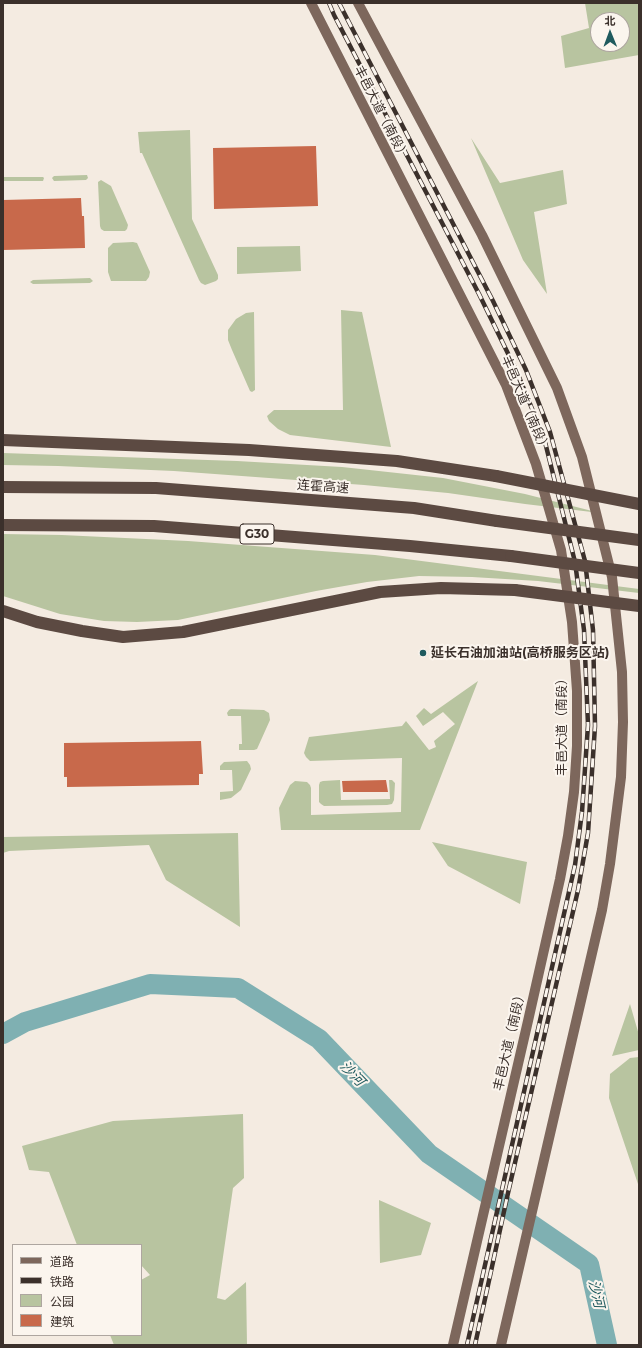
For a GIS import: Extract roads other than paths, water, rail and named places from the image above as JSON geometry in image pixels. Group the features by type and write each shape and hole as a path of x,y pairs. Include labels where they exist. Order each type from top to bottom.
{"highway":[{"path":"3,440 249,450 397,461 496,476 639,504"},
{"name":"连霍高速","path":"3,487 156,488 414,508 639,540"},
{"name":"G30","path":"3,525 154,526 410,546 511,556 639,573"},
{"path":"3,611 37,622 74,630 123,637 183,632 380,592 441,588 515,590 639,606"}],"main road":[{"name":"丰邑大道（南段）","path":"310,3 506,385 536,464 561,550 572,622 577,691 577,746 574,792 568,836 560,879 528,1021 453,1345"},
{"path":"358,3 482,235 557,388 582,457 612,577 622,672 623,722 621,777 610,864 501,1345"}],"waterway":[{"name":"沙河","path":"3,1034 25,1022 150,984 238,988 319,1039 429,1154 589,1264 607,1345"}],"railway":[{"path":"329,3 479,294 517,372 544,438 575,562 584,630 588,725 582,812 575,865 467,1345"},
{"path":"339,3 493,301 526,370 550,432 585,561 593,630 595,726 588,833 578,890 508,1193 475,1345"}],"place":[{"name":"延长石油加油站(高桥服务区站)","path":"423,653"}]}
